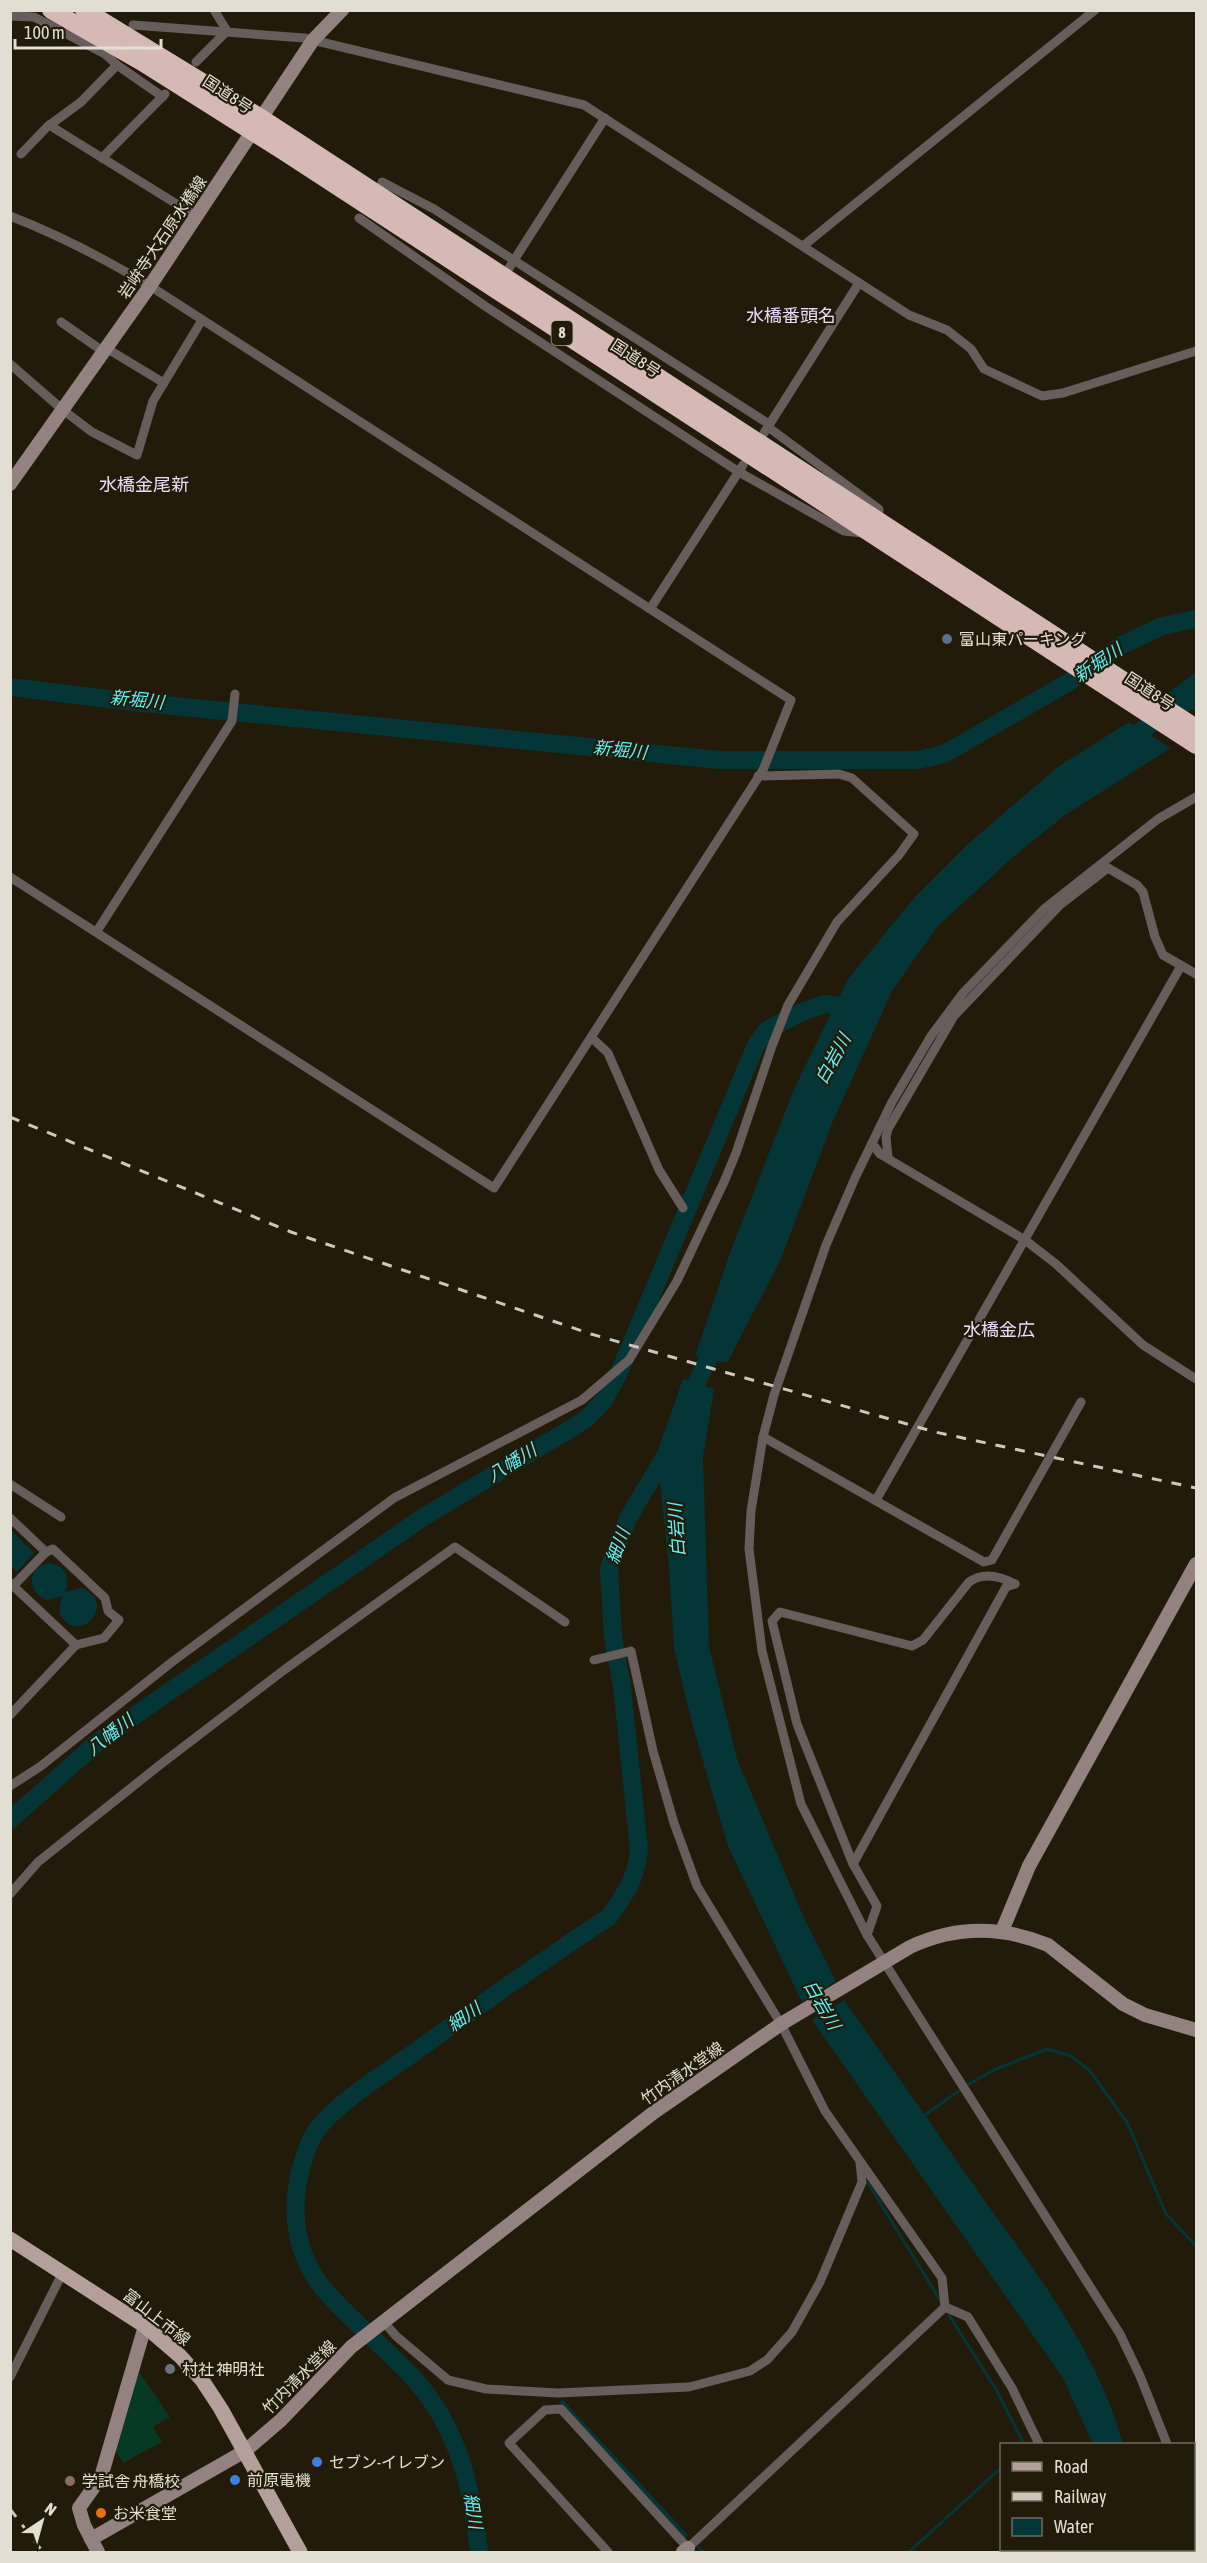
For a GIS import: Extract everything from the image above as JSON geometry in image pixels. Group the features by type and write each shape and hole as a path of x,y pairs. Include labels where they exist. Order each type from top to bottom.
{"highway":[{"name":"国道8号","path":"51,10 256,125"},
{"name":"国道8号","path":"84,10 256,125 1074,657 1197,745"},
{"name":"国道8号","path":"1074,657 1197,728"}],"main road":[{"name":"岩峅寺大石原水橋線","path":"10,484 150,286 313,40 342,10"},
{"path":"1002,1931 1029,1866 1197,1564"},
{"name":"竹内清水堂線","path":"91,2539 245,2451 281,2420 351,2348 653,2113 781,2024 883,1962 930,1938 960,1931 1002,1931 1048,1945 1123,2004 1145,2015 1197,2030"},
{"name":"富山上市線","path":"10,2239 145,2326 180,2356 202,2380 245,2451 300,2553"},
{"path":"98,2553 84,2525 79,2508 101,2476 145,2326"}],"street":[{"path":"214,10 227,31"},
{"path":"802,246 1095,10"},
{"path":"10,16 34,17 105,54 117,65 164,95 102,158"},
{"path":"133,25 227,31 313,40 584,105 909,315 947,330 971,349 984,369 1042,396 1063,393 1197,351"},
{"path":"196,62 227,31"},
{"path":"21,154 49,125 81,102 117,65"},
{"path":"512,264 605,118"},
{"path":"49,125 196,216"},
{"path":"359,218 741,468 844,531 873,526 879,508 767,428 512,264 434,209 382,182"},
{"path":"10,216 51,233 113,264 150,286 791,700 760,773 494,1188 10,877"},
{"path":"767,428 859,283"},
{"path":"10,364 92,432 137,455 153,401 202,320"},
{"path":"61,322 164,383"},
{"path":"650,609 741,468"},
{"path":"97,931 232,721 235,694"},
{"path":"10,1786 41,1766 172,1662 394,1498 582,1400 629,1360 676,1281 724,1182 788,1005 837,922 899,855 914,834 852,777 839,774 760,773"},
{"path":"1166,2443 1140,2376 1120,2334 883,1962 801,1804 762,1651 749,1549 751,1511 763,1437 790,1346 826,1245 872,1143 931,1036 963,993 1044,909 1158,819 1197,797"},
{"path":"888,1157 886,1137 888,1129 954,1016 1060,905 1108,867 1137,885 1143,892 1159,950 1163,955 1197,975"},
{"path":"876,1500 1181,966"},
{"path":"591,1037 608,1053 659,1170 683,1208"},
{"path":"872,1143 880,1154 1025,1240 1056,1264 1143,1345 1197,1379"},
{"path":"763,1437 984,1562 992,1560 1081,1402"},
{"path":"10,1484 61,1517"},
{"path":"10,1518 46,1552"},
{"path":"10,1894 38,1862 161,1764 284,1670 455,1547 566,1622"},
{"path":"10,1715 76,1646 105,1638 119,1620 108,1611 105,1598 53,1549 46,1552 12,1584 76,1646"},
{"path":"853,1864 1006,1587 1015,1584 996,1576 976,1576 923,1640 912,1646 780,1612 772,1621 797,1724 853,1864 877,1906 867,1935"},
{"path":"594,1660 631,1651 653,1751 674,1823 697,1886 781,2024 825,2111 942,2278 945,2307"},
{"path":"384,2322 396,2336 448,2380 486,2389 558,2393 688,2387 750,2371 767,2360 792,2332 820,2282 862,2182 860,2161"},
{"path":"10,2378 63,2272"},
{"path":"945,2307 968,2317 1012,2388 1038,2443"},
{"path":"608,2553 509,2443 545,2410 561,2409 686,2550 945,2307"}],"green space":[{"path":"139,2372 170,2417 153,2427 162,2442 123,2463 115,2449"}],"water":[{"path":"1196,672 1196,712 1167,694"},
{"path":"1129,722 1171,748 1065,815 1013,857 937,927 892,991 833,1121 780,1261 727,1363 695,1356 730,1253 794,1089 848,979 914,898 969,843 1059,766"},
{"path":"683,1379 714,1389 703,1457 709,1647 737,1759 804,1918 836,1981 802,2002 728,1846 693,1727 674,1648 669,1567 657,1453"},
{"path":"11,1530 34,1553 17,1572 11,1566"},
{"path":"49,1563 63,1569 67,1577 65,1592 81,1588 92,1595 97,1603 96,1612 84,1625 75,1626 66,1622 59,1612 62,1596 47,1600 35,1591 33,1574 36,1569"},
{"path":"844,2000 1064,2315 1098,2377 1123,2443 1093,2443 1063,2378 812,2020"},
{"path":"563,2400 688,2535 685,2538 559,2401"}],"waterway":[{"name":"新堀川","path":"10,687 133,702 720,760 918,760 944,754 1069,682 1120,646 1162,626 1196,619"},
{"name":"白岩川","path":"1122,743 1196,696"},
{"name":"八幡川","path":"10,1820 98,1742 147,1707 422,1518 585,1420 603,1402 619,1373 756,1045 767,1030 802,1012 825,1004 859,1009"},
{"name":"白岩川","path":"686,1405 718,1338"},
{"name":"細川","path":"479,2552 467,2483 453,2440 431,2400 416,2381 339,2306 309,2267 298,2236 297,2185 311,2140 316,2131 337,2109 364,2087 609,1917 629,1885 639,1850 622,1686 613,1638 609,1568 628,1518 671,1446"},
{"name":"白岩川","path":"803,1973 837,2032"},
{"path":"922,2117 969,2084 996,2069 1047,2049 1071,2056 1089,2070 1127,2122 1166,2214 1196,2246"},
{"path":"868,2183 940,2300"},
{"path":"949,2315 997,2391 1023,2443"},
{"path":"909,2552 1000,2469"},
{"path":"699,2548 703,2552"}],"railway":[{"path":"10,1117 291,1232 591,1334 935,1432 1196,1488"},
{"path":"10,2509 43,2552"}],"place":[{"name":"富山東パーキング","path":"947,639"},
{"name":"村社 神明社","path":"170,2369"},
{"name":"セブン-イレブン","path":"317,2462"},
{"name":"前原電機","path":"235,2480"},
{"name":"学試舎 舟橋校","path":"70,2481"},
{"name":"お米食堂","path":"101,2513"}],"district":[{"name":"水橋番頭名","path":"791,316"},
{"name":"水橋金尾新","path":"144,485"},
{"name":"水橋金広","path":"999,1330"}]}
